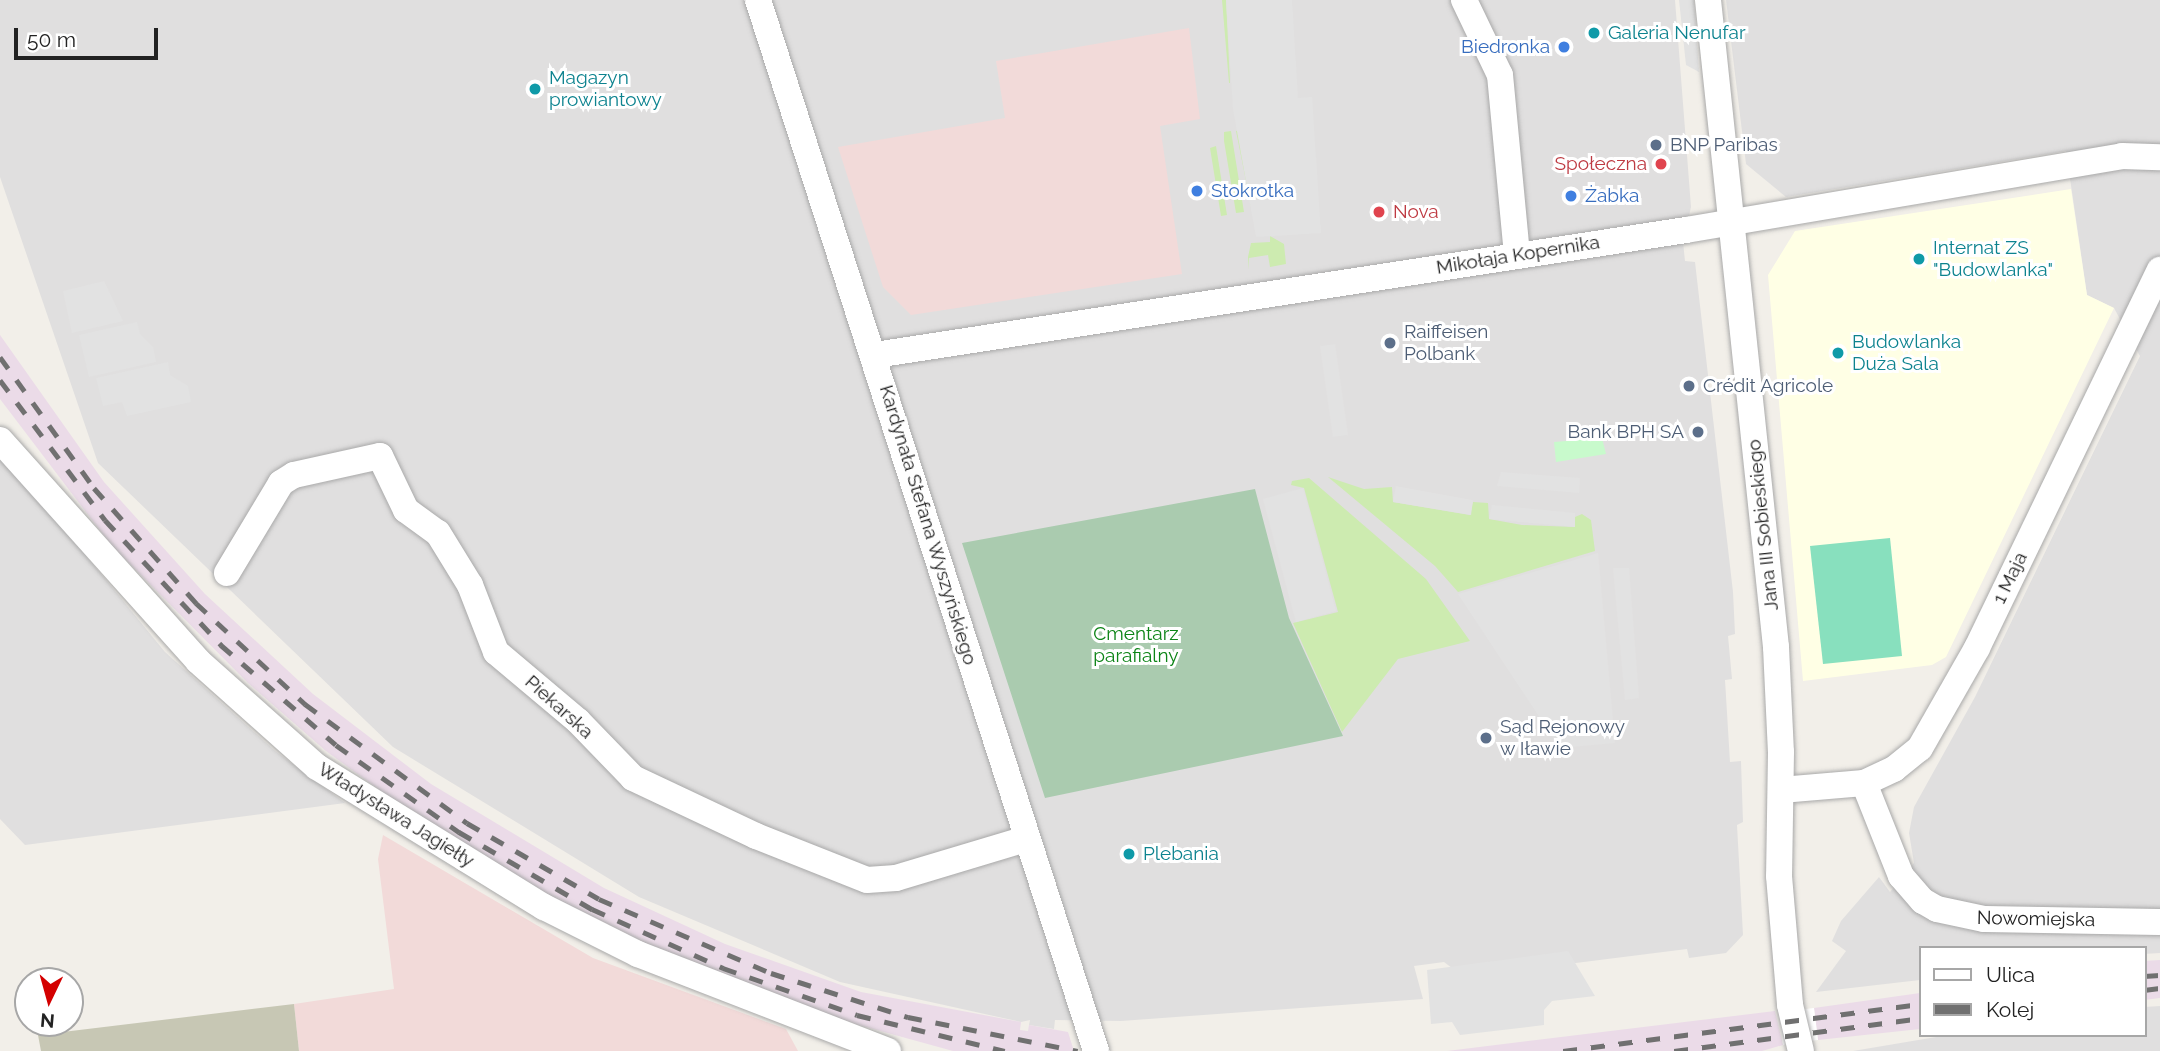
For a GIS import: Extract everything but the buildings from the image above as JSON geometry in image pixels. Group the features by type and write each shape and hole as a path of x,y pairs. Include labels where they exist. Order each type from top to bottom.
{"street":[{"name":"Kardynała Stefana Wyszyńskiego","path":"758,0 875,355 1026,838 1096,1051"},
{"path":"1464,0 1500,75 1517,255"},
{"name":"Jana III Sobieskiego","path":"1708,0 1776,647 1781,790 1780,890 1790,1005 1801,1051"},
{"name":"Mikołaja Kopernika","path":"875,355 1517,255 2122,156 2160,157"},
{"name":"1 Maja","path":"1781,790 1864,783 1894,769 1920,748 1943,710 2160,270"},
{"name":"Władysława Jagiełły","path":"0,440 198,661 317,767 544,907 638,954 888,1051"},
{"name":"Piekarska","path":"227,573 281,482 294,475 380,456 406,510 438,533 470,585 496,652 578,721 634,778 757,836 867,880 895,878 1026,838"},
{"name":"Nowomiejska","path":"1864,783 1901,876 1923,901 1937,909 1984,919 2160,922"}],"shaded area":[{"path":"0,0 1675,0 1691,207 1683,242 1685,261 1695,262 1733,592 1735,634 1728,636 1732,679 1725,680 1730,762 1741,761 1743,822 1737,825 1743,935 1726,953 1689,958 1687,949 1464,977 1444,962 1414,966 1423,999 1121,1021 1055,1020 1054,1029 1029,1025 1030,1020 1021,1022 840,982 639,897 393,747 98,463 0,177"},
{"path":"1226,0 1292,0 1298,98 1312,97 1321,233 1256,237 1233,109"},
{"path":"1679,0 1694,0 1699,72 1686,65"},
{"path":"1726,0 2160,0 2160,953 2146,954 2146,946 1918,946 1918,980 1816,992 1846,951 1832,941 1841,921 1879,877 1890,892 1914,863 1909,833 1914,807 1975,697 2140,356 2114,308 2087,295 2066,151 1786,197 1746,164"},
{"path":"1189,28 1200,119 1160,126 1182,274 911,315 883,287 838,147 1005,118 996,61"},
{"path":"2071,189 2087,295 2114,308 1946,657 1932,665 1803,681 1768,275 1795,231"},
{"path":"104,281 123,321 72,333 63,291"},
{"path":"137,322 140,334 153,347 156,362 89,377 79,335"},
{"path":"0,335 104,482 205,594 313,694 431,784 604,888 725,944 861,992 1021,1022 1020,1030 1028,1031 1029,1025 1068,1032 1074,1051 953,1051 855,1024 677,959 543,893 411,813 326,751 248,683 111,545 0,399"},
{"path":"1335,344 1348,435 1333,437 1320,346"},
{"path":"168,362 170,375 188,386 191,402 127,416 122,402 103,406 96,378"},
{"path":"0,451 165,652 275,751 345,803 25,845 0,819"},
{"path":"1501,472 1580,478 1579,493 1497,486"},
{"path":"1396,486 1473,500 1471,515 1393,502"},
{"path":"1303,488 1336,611 1296,622 1263,499"},
{"path":"1492,505 1575,513 1575,527 1489,519"},
{"path":"1598,553 1615,743 1560,748 1458,594"},
{"path":"1613,568 1629,568 1639,698 1625,700"},
{"path":"383,835 593,958 786,1029 798,1051 299,1051 294,1004 394,989 378,859"},
{"path":"1568,951 1595,996 1552,1001 1544,1010 1544,1025 1460,1035 1452,1022 1431,1024 1427,970"},
{"path":"2160,960 2160,998 2146,1000 2146,961"},
{"path":"1918,993 1918,1029 1818,1040 1814,1008"},
{"path":"294,1004 299,1051 41,1051 38,1037 84,1037 84,1029"},
{"path":"2160,1006 2160,1051 1853,1051 1936,1037 2146,1037 2146,1007"},
{"path":"1775,1011 1783,1045 1762,1051 1447,1051"}],"green space":[{"path":"1222,0 1226,0 1230,83 1229,83"},
{"path":"1240,130 1241,140 1252,211 1236,131"},
{"path":"1231,131 1244,212 1236,213 1224,141 1224,132"},
{"path":"1216,146 1227,215 1221,216 1210,148"},
{"path":"1270,236 1284,244 1286,264 1270,267 1268,255 1249,258 1249,270 1248,257 1251,243 1270,242"},
{"path":"1602,438 1606,454 1556,462 1554,442"},
{"path":"1328,477 1364,489 1392,487 1393,502 1470,515 1473,502 1488,503 1489,519 1522,525 1574,527 1575,517 1582,514 1591,520 1595,551 1458,592 1435,566"},
{"path":"1309,478 1426,579 1470,641 1398,659 1342,732 1293,623 1338,612 1304,488 1291,485 1292,481"},
{"name":"Cmentarz parafialny","path":"1255,489 1289,618 1343,736 1045,798 962,543"},
{"path":"1890,538 1902,656 1823,664 1810,546"}],"pier":[{"path":"1814,1008 1818,1040 1783,1045 1779,1012"}],"railway":[{"path":"0,357 94,488 196,603 305,704 467,823 599,899 771,973 908,1017 1078,1051"},
{"path":"0,380 105,520 221,645 336,745 459,832 592,909 723,968 857,1015 1005,1051"},
{"path":"2146,976 2160,975"},
{"path":"2146,990 2160,988"},
{"path":"1563,1051 1918,1004"},
{"path":"1674,1051 1918,1018"}],"place":[{"name":"Galeria Nenufar","path":"1594,33"},
{"name":"Biedronka","path":"1564,47"},
{"name":"Magazyn prowiantowy","path":"535,89"},
{"name":"BNP Paribas","path":"1656,145"},
{"name":"Społeczna","path":"1661,164"},
{"name":"Stokrotka","path":"1197,191"},
{"name":"Żabka","path":"1571,196"},
{"name":"Nova","path":"1379,212"},
{"name":"Internat ZS \"Budowlanka\"","path":"1919,259"},
{"name":"Raiffeisen Polbank","path":"1390,343"},
{"name":"Budowlanka Duża Sala","path":"1838,353"},
{"name":"Crédit Agricole","path":"1689,386"},
{"name":"Bank BPH SA","path":"1698,432"},
{"name":"Sąd Rejonowy w Iławie","path":"1486,738"},
{"name":"Plebania","path":"1129,854"}]}
